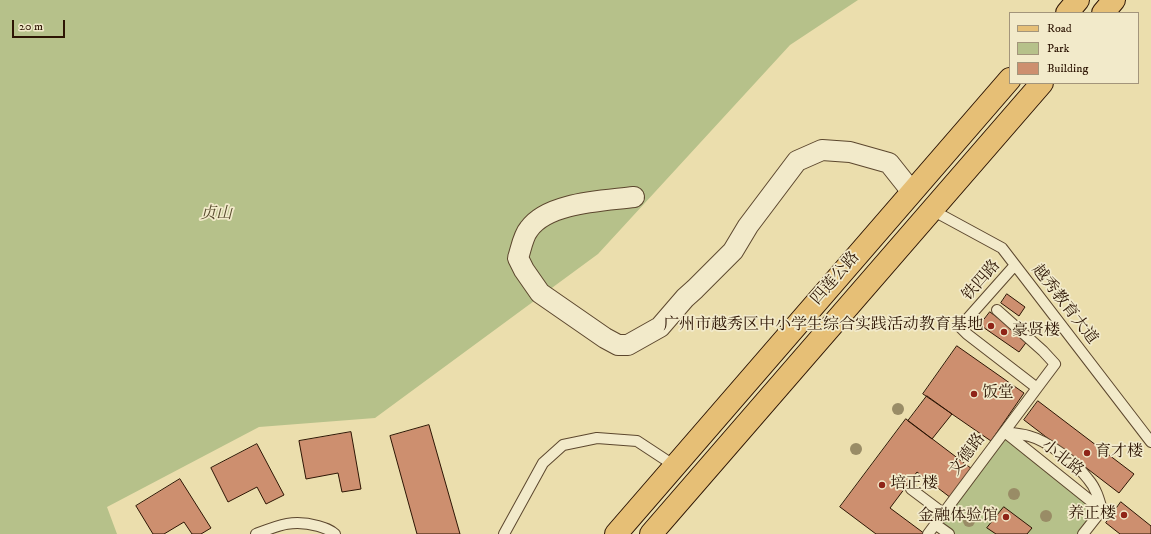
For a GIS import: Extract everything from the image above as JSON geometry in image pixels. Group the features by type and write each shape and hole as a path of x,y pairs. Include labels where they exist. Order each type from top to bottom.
{"main road":[{"path":"1068,12 1078,0"},
{"path":"1104,12 1114,0"},
{"name":"四莲公路","path":"616,534 1009,80"},
{"name":"四莲公路","path":"651,534 1041,84"},
{"path":"912,192 932,210"},
{"path":"674,466 698,480"}],"street":[{"path":"634,197 569,206 545,214 538,218 528,230 518,258 524,270 540,293 605,338 618,345 628,345 660,326 685,298 733,251 748,226 797,161 822,150 850,152 889,164 912,192"}],"lane":[{"name":"越秀教育大道","path":"932,210 1002,248 1151,442"},
{"name":"铁四路","path":"1015,265 960,327 966,334 1037,388"},
{"path":"997,310 1043,351 1055,364 1004,432 1028,436 1039,440 1065,457 1088,478 1098,496 1102,510 1083,534"},
{"name":"小北路","path":"1004,432 1102,510"},
{"name":"文德路","path":"928,534 1004,432"},
{"path":"504,534 543,463 563,445 597,438 637,441 674,466"},
{"path":"911,489 943,513"},
{"path":"256,534 282,524 306,523 330,529 334,534"},
{"path":"935,524 949,534"}],"green space":[{"name":"贞山","path":"0,0 858,0 790,45 598,254 375,418 259,427 107,507 117,534 0,534"},
{"path":"1004,432 1102,510 1083,534 949,534 935,524"}],"building":[{"path":"1007,294 1025,307 1019,316 1001,303"},
{"name":"豪贤楼","path":"990,312 1028,340 1019,352 980,325"},
{"name":"饭堂","path":"957,346 1024,393 991,441 923,394"},
{"path":"927,396 952,414 932,439 908,421"},
{"name":"育才楼","path":"1038,401 1134,474 1119,493 1024,420"},
{"name":"培正楼","path":"906,419 972,469 951,498 917,472 890,508 925,534 876,534 840,507"},
{"path":"429,425 460,534 417,534 390,436"},
{"path":"351,432 361,489 342,492 338,473 306,479 299,441"},
{"path":"257,444 284,495 266,504 257,487 228,502 211,468"},
{"path":"180,479 211,528 201,534 192,534 184,522 164,534 153,534 136,506"},
{"name":"养正楼","path":"1121,502 1151,526 1151,534 1120,534 1106,523"},
{"name":"金融体验馆","path":"1004,507 1032,528 1027,534 996,534 987,528"}],"place":[{"name":"广州市越秀区中小学生综合实践活动教育基地","path":"991,326"},
{"name":"豪贤楼","path":"1004,332"},
{"name":"饭堂","path":"974,394"},
{"name":"育才楼","path":"1087,453"},
{"name":"培正楼","path":"882,485"},
{"name":"养正楼","path":"1124,515"},
{"name":"金融体验馆","path":"1006,517"}]}
